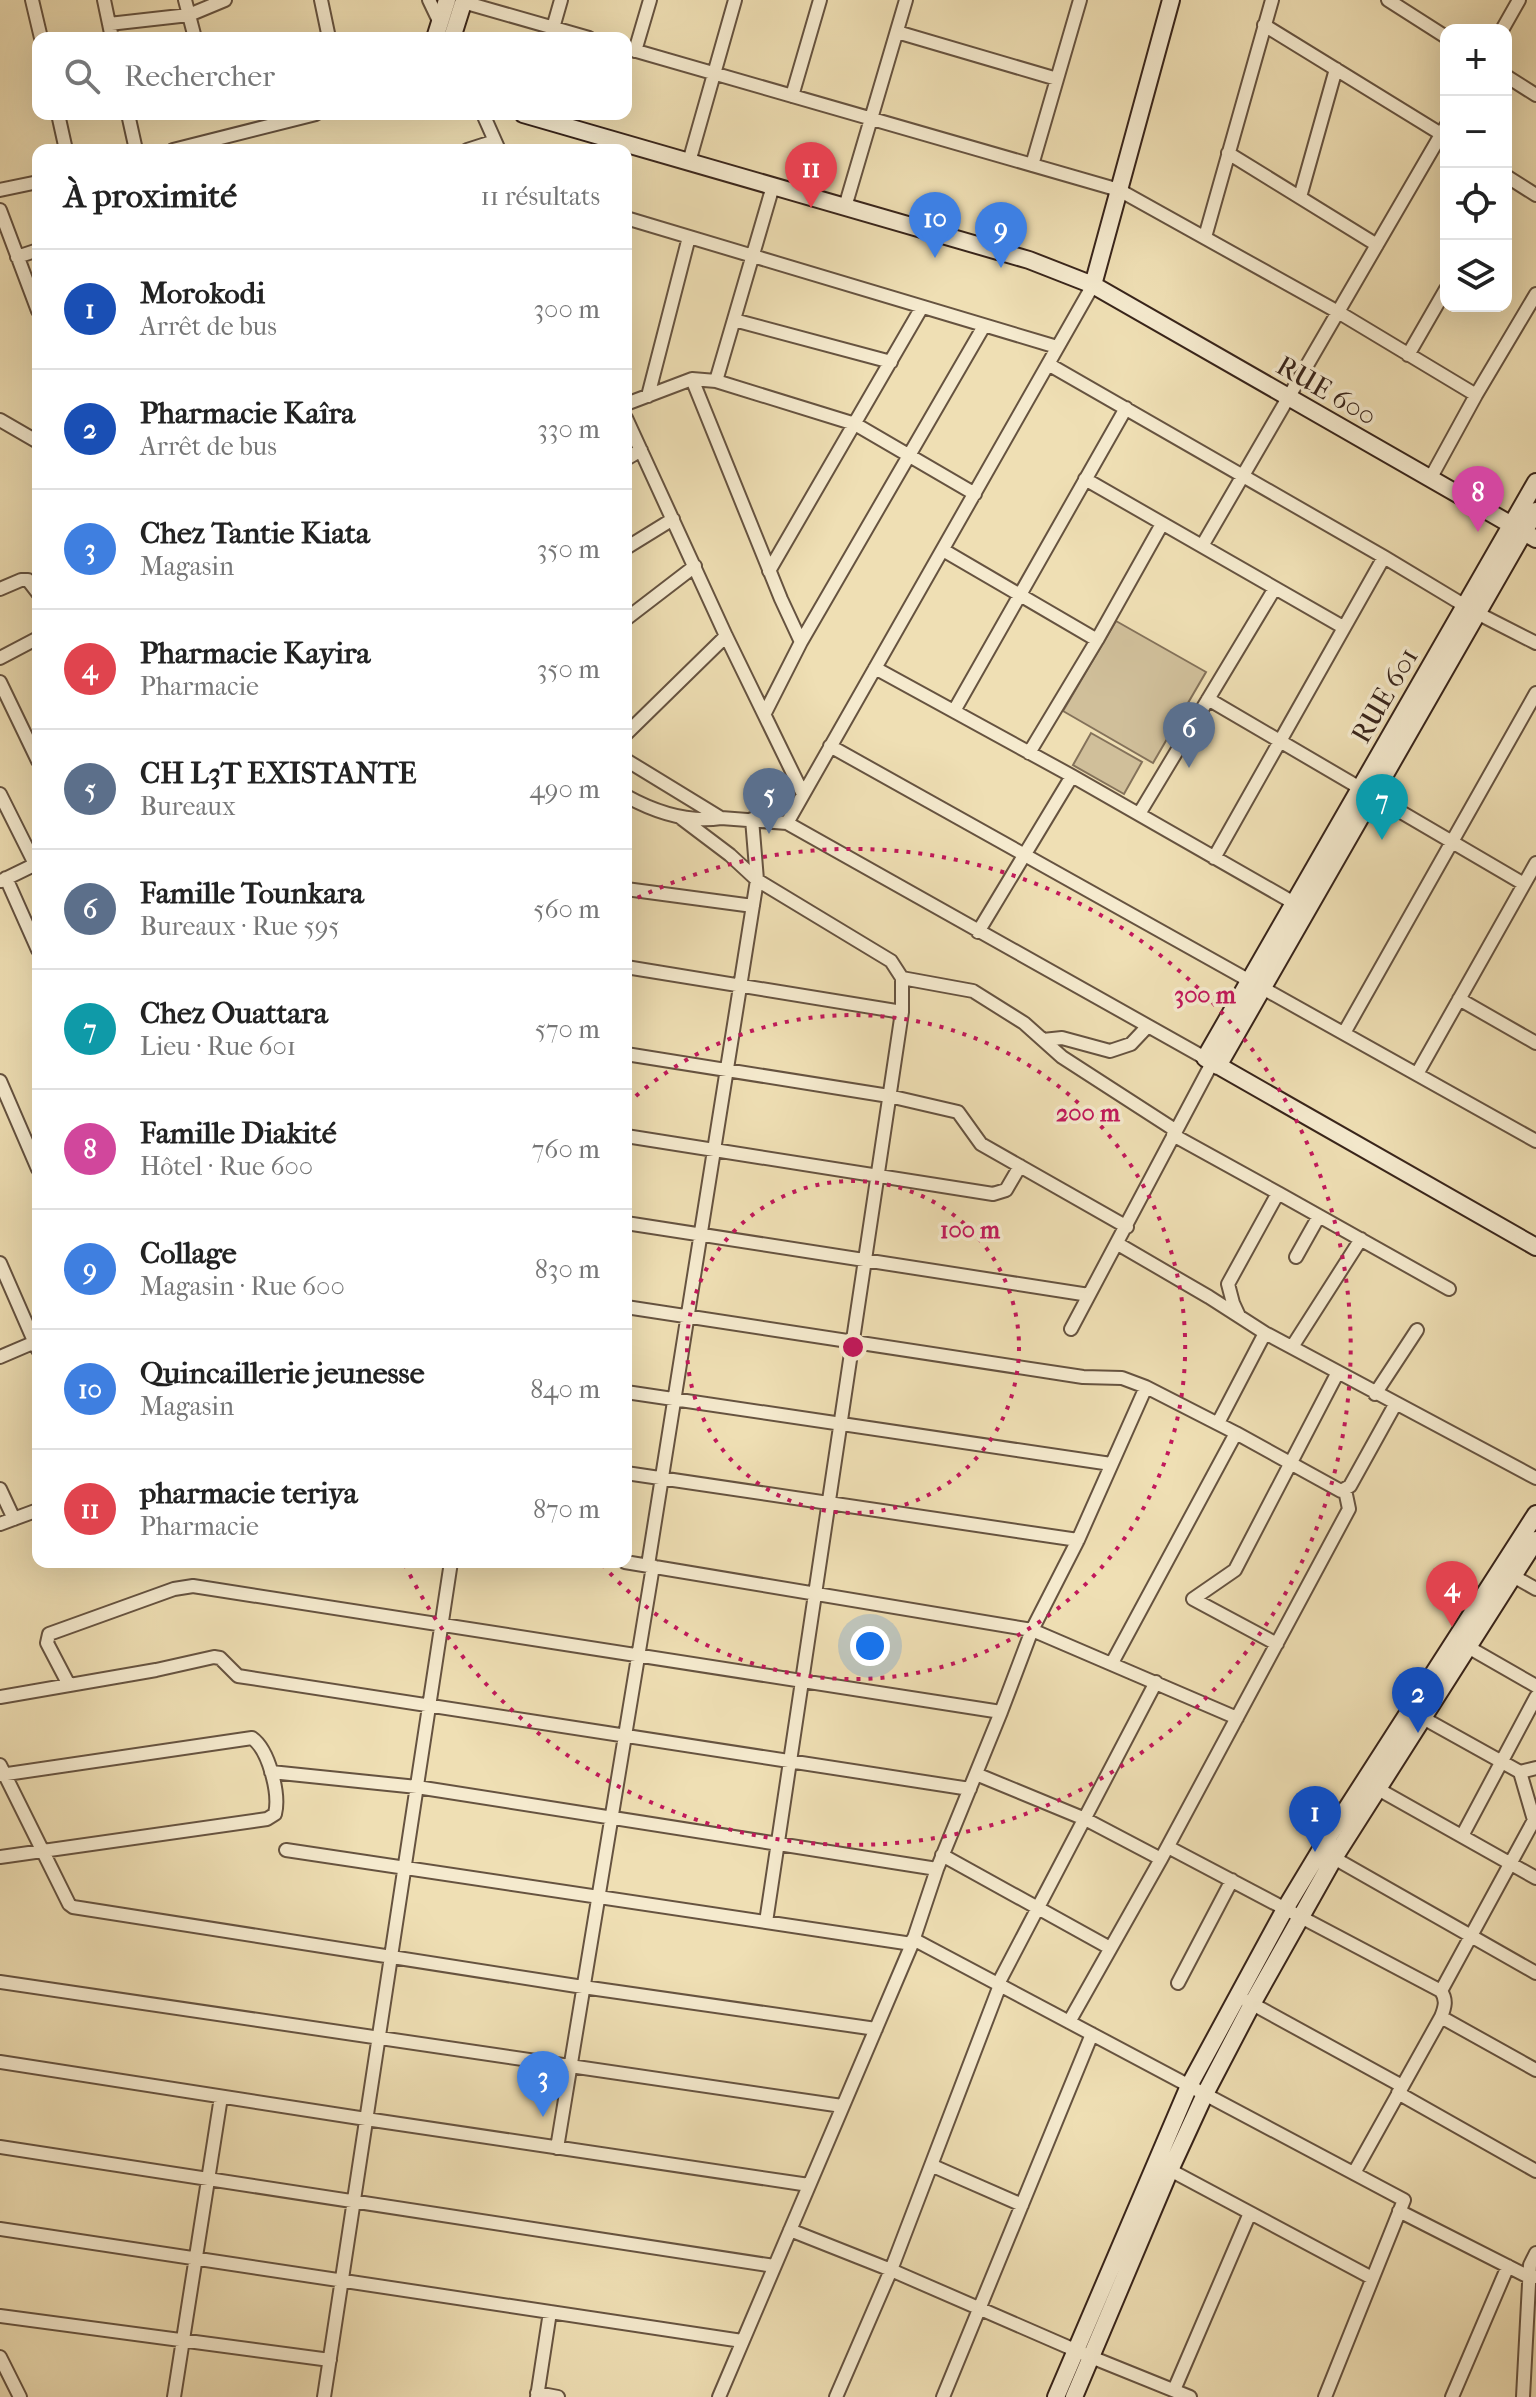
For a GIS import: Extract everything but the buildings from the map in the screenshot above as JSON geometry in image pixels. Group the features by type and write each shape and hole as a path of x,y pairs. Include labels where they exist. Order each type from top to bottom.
{"street":[{"path":"32,0 40,32"},
{"path":"104,0 111,32"},
{"path":"185,0 193,32"},
{"path":"109,24 189,15 225,0"},
{"path":"321,0 328,32"},
{"path":"429,0 437,30"},
{"path":"553,28 561,0"},
{"path":"632,47 650,0"},
{"path":"689,162 735,0"},
{"path":"792,96 820,0"},
{"path":"845,207 906,0"},
{"path":"1032,165 1079,0"},
{"path":"787,823 1093,285 1171,0"},
{"path":"1205,237 1272,0"},
{"path":"1388,0 1440,33"},
{"path":"1505,24 1519,0"},
{"path":"437,30 458,1"},
{"path":"458,1 567,32"},
{"path":"453,32 458,1"},
{"path":"1264,25 1440,131"},
{"path":"897,32 1057,79"},
{"path":"632,50 1119,190 1338,312 1476,395"},
{"path":"1300,197 1336,69"},
{"path":"1512,80 1536,95"},
{"path":"59,120 65,144"},
{"path":"129,120 135,144"},
{"path":"220,144 284,120"},
{"path":"486,120 496,144"},
{"name":"RUE 600","path":"544,120 627,144"},
{"path":"1202,546 1440,140"},
{"name":"RUE 600","path":"632,146 1029,260 1093,285 1524,532"},
{"path":"1228,153 1377,245"},
{"path":"1512,182 1536,195"},
{"path":"0,190 32,183"},
{"path":"716,381 773,186"},
{"path":"0,210 32,296"},
{"path":"632,220 1057,347"},
{"path":"648,396 689,237"},
{"path":"17,257 32,252"},
{"path":"1430,479 1536,294"},
{"path":"1408,355 1440,299"},
{"path":"769,571 922,307"},
{"path":"734,320 891,362"},
{"path":"765,713 801,642 984,326"},
{"path":"1048,364 1471,610 1536,643"},
{"path":"692,379 801,642"},
{"path":"632,402 692,379 716,381 855,424 975,494"},
{"path":"954,711 1126,408"},
{"path":"0,420 32,439"},
{"path":"632,431 803,794"},
{"path":"632,455 641,450"},
{"path":"1085,479 1343,627"},
{"name":"RUE 601","path":"1524,532 1536,482"},
{"name":"RUE 601","path":"1211,1063 1471,610 1536,511"},
{"path":"632,544 673,519"},
{"path":"1029,753 1162,524"},
{"path":"943,550 1097,640"},
{"path":"1214,858 1384,557"},
{"path":"632,614 695,566"},
{"path":"0,589 21,580 28,580 32,585"},
{"path":"1139,814 1275,588"},
{"path":"632,728 726,636"},
{"path":"0,658 32,641"},
{"path":"875,668 1072,776 1300,907"},
{"path":"0,682 32,749"},
{"path":"1344,1033 1536,693"},
{"path":"1208,699 1524,884"},
{"path":"830,746 1536,1141"},
{"path":"632,764 721,818"},
{"path":"978,932 1072,776"},
{"path":"632,798 681,818 757,880 891,961 902,978 902,1012 766,1922"},
{"path":"1,799 32,856"},
{"path":"681,818 787,823 1535,1243"},
{"path":"557,2148 638,1656 674,1399 757,880 752,819"},
{"path":"1417,1074 1536,863"},
{"path":"32,865 3,880 32,938"},
{"path":"632,890 753,906"},
{"path":"632,968 902,1012"},
{"path":"902,978 973,991 1024,1023 1062,1057 1174,1132 1449,1289"},
{"path":"1459,999 1536,1043"},
{"path":"1043,1040 1062,1038 1110,1051 1131,1044 1147,1027"},
{"path":"632,1055 889,1096 958,1112 981,1144 1127,1227"},
{"path":"1071,1329 1211,1063"},
{"path":"0,1081 32,1155"},
{"path":"632,1137 993,1194 1006,1190 1020,1166"},
{"path":"1239,1316 1228,1284 1278,1193"},
{"path":"1296,1257 1319,1216"},
{"path":"632,1224 1089,1295"},
{"path":"1292,1347 1361,1239"},
{"path":"1118,1244 1265,1333 1536,1478"},
{"path":"0,1263 32,1331"},
{"path":"632,1308 1083,1377 1122,1378 1218,1423 1337,1490 1350,1486 1396,1403"},
{"path":"1375,1394 1417,1330"},
{"path":"1218,1423 1265,1333"},
{"path":"0,1357 32,1342"},
{"path":"1277,1644 1193,1599 1235,1570 1338,1372"},
{"path":"719,2397 912,1942 942,1855 1032,1630 1078,1540 1146,1387"},
{"path":"632,1393 1111,1464"},
{"path":"1112,1663 1236,1433"},
{"path":"632,1474 1078,1540"},
{"path":"0,1489 14,1519"},
{"path":"1069,2022 1164,1853 1349,1509 1345,1490"},
{"path":"0,1524 32,1512"},
{"path":"1074,2397 1084,2354 1189,2086 1245,2000 1329,1836 1536,1514"},
{"path":"1292,1913 1334,1858 1536,1540"},
{"path":"632,1563 1032,1630 1237,1718"},
{"path":"324,2397 450,1568"},
{"path":"1513,1576 1536,1589"},
{"path":"69,1685 47,1643 49,1634 174,1589 193,1586 1001,1712"},
{"path":"1468,1647 1536,1686"},
{"path":"0,1697 214,1657 220,1658 238,1676 970,1789"},
{"path":"836,2397 933,2166 999,1985 1156,1682"},
{"path":"1462,1836 1536,1697"},
{"path":"1423,1718 1520,1772 1536,1768"},
{"path":"0,1857 43,1850 267,1819 275,1814 277,1805 271,1772 260,1744 252,1738 1,1771 43,1850 69,1904 73,1907 583,1987 876,2029"},
{"path":"271,1772 417,1787 937,1869"},
{"path":"1441,1991 1534,1822 1520,1772"},
{"path":"976,1774 1232,1880 1441,1991 1446,2001 1441,2017 1354,2173"},
{"path":"1378,1789 1536,1878"},
{"path":"286,1850 912,1942 999,1985 1404,2200 1325,2397"},
{"path":"942,1855 1110,1948"},
{"path":"1334,1858 1536,1973"},
{"path":"1178,1983 1232,1880"},
{"path":"0,1982 842,2106"},
{"path":"1245,2000 1536,2171"},
{"path":"1056,2397 1084,2354 1205,2094 1245,2000"},
{"path":"1441,2017 1536,2070"},
{"path":"943,2397 1092,2034"},
{"path":"0,2062 809,2185"},
{"path":"174,2397 221,2097"},
{"path":"0,2147 774,2266"},
{"path":"933,2166 1022,2205"},
{"path":"1170,2170 1372,2278"},
{"path":"1399,2211 1532,2277"},
{"path":"1174,2390 1250,2213"},
{"path":"0,2229 742,2341"},
{"path":"790,2230 1190,2397"},
{"path":"1523,2397 1532,2277 1530,2265 1536,2253"},
{"path":"1452,2397 1508,2266"},
{"path":"550,2312 537,2395 558,2397"},
{"path":"0,2316 330,2360"},
{"path":"0,2357 20,2397"}],"shaded area":[{"path":"1116,621 1206,672 1153,763 1063,711"},
{"path":"1091,733 1142,762 1124,794 1073,765"}],"place":[{"name":"pharmacie teriya","path":"811,208"},
{"name":"Quincaillerie jeunesse","path":"935,258"},
{"name":"Collage","path":"1001,268"},
{"name":"Famille Diakité","path":"1478,532"},
{"name":"Famille Tounkara","path":"1189,768"},
{"name":"CH L3T EXISTANTE","path":"769,834"},
{"name":"Chez Ouattara","path":"1382,840"},
{"name":"Pharmacie Kayira","path":"1452,1627"},
{"name":"Pharmacie Kaîra","path":"1418,1733"},
{"name":"Morokodi","path":"1315,1852"},
{"name":"Chez Tantie Kiata","path":"543,2117"}]}
